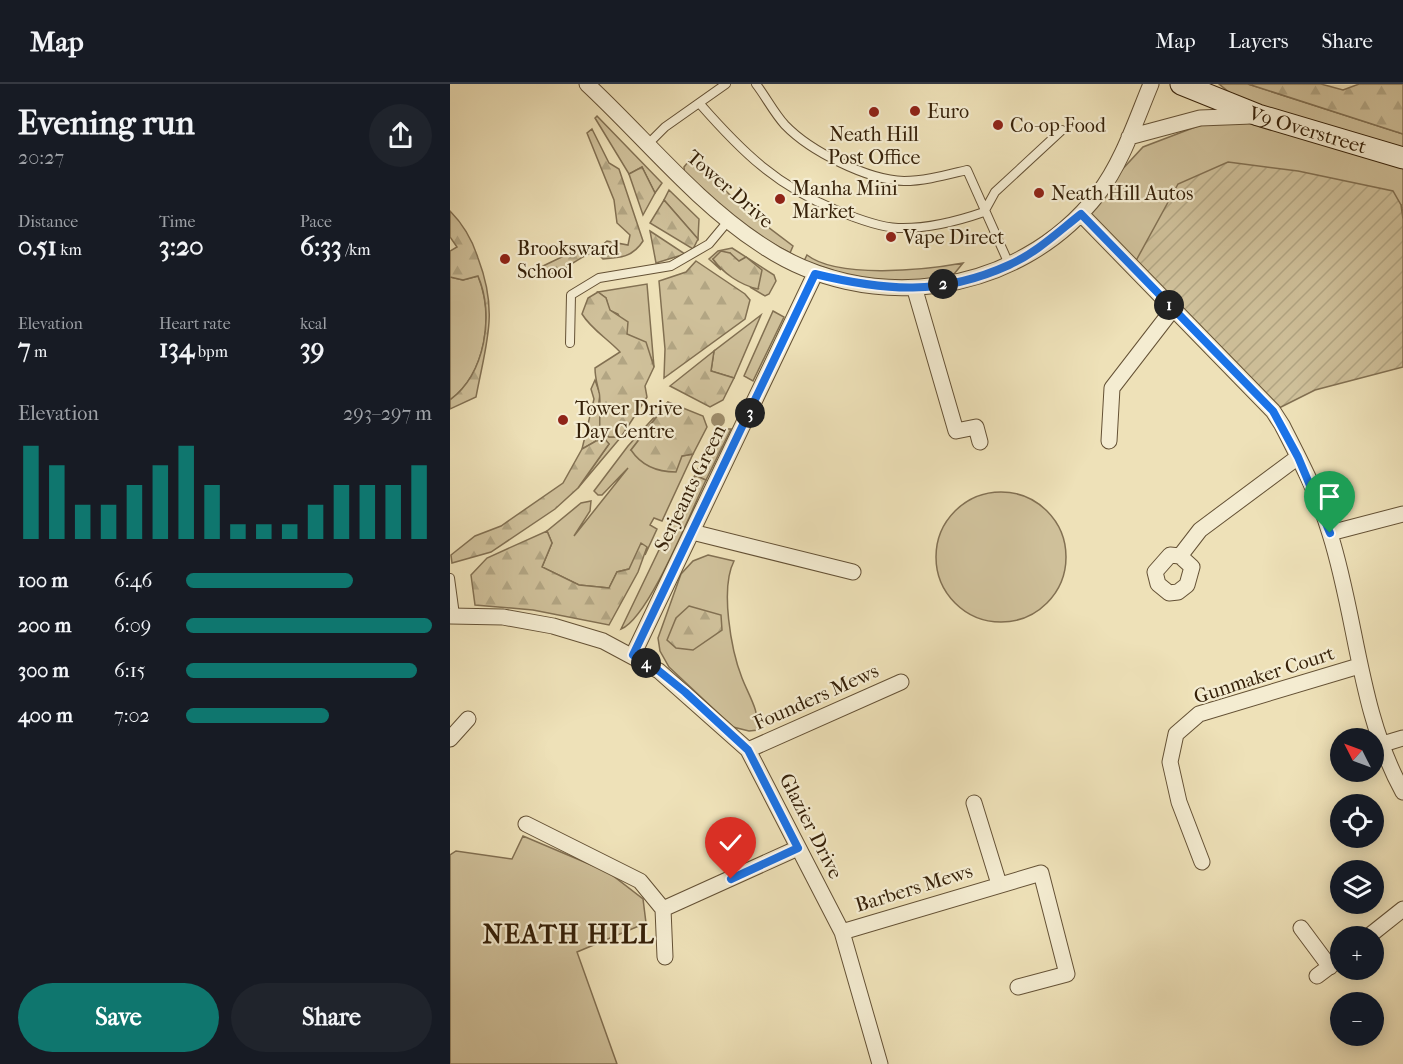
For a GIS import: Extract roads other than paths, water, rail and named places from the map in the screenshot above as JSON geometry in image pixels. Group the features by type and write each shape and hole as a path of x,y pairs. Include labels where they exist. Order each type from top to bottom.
{"street":[{"name":"Tower Drive","path":"587,84 729,220 760,244 815,274 865,286 915,290 966,279 1010,265 1044,244 1081,214 1100,192 1130,136 1151,84"},
{"name":"V9 Overstreet","path":"1181,84 1258,116 1403,158"},
{"path":"1130,136 1200,118 1258,116"},
{"path":"1081,214 1273,411 1298,457 1330,533 1359,666 1378,728"},
{"name":"Serjeants Green","path":"633,655 815,274"},
{"path":"915,290 956,431 976,427 980,441"},
{"path":"1108,441 1112,388 1173,309"},
{"path":"1180,556 1200,530 1298,457"},
{"path":"1330,533 1403,514"},
{"path":"692,532 853,572"},
{"name":"Glazier Drive","path":"452,616 503,617 554,626 603,641 633,655 659,671 748,750 842,933 877,1063"},
{"name":"Gunmaker Court","path":"1202,862 1179,802 1170,762 1176,734 1199,714 1359,666"},
{"name":"Founders Mews","path":"748,750 901,682"},
{"path":"450,739 468,719"},
{"path":"1384,744 1403,738"},
{"path":"1384,746 1403,792"},
{"name":"Barbers Mews","path":"974,803 999,884"},
{"path":"526,824 640,881 663,909 664,957"},
{"path":"663,909 798,848"},
{"name":"Barbers Mews","path":"842,933 1041,873 1067,974 1018,987"},
{"path":"1382,926 1403,909"},
{"path":"1301,928 1330,958"},
{"path":"1317,976 1330,967"}],"lane":[{"path":"649,143 665,127 726,84"},
{"path":"756,84 784,124 808,144 840,162 902,181 936,178 967,170 984,212 1010,265"},
{"path":"700,104 753,161 782,184 855,218 898,228 940,224 984,212 994,192 1062,130"},
{"path":"570,343 571,295 599,278 671,266 709,244 729,220"},
{"path":"450,578 452,616"}],"place":[{"name":"Euro","path":"915,111"},
{"name":"Neath Hill Post Office","path":"874,112"},
{"name":"Co-op Food","path":"998,125"},
{"name":"Neath Hill Autos","path":"1039,193"},
{"name":"Manha Mini Market","path":"780,199"},
{"name":"Vape Direct","path":"891,237"},
{"name":"Brooksward School","path":"505,259"},
{"name":"Tower Drive Day Centre","path":"563,420"}],"district":[{"name":"NEATH HILL","path":"569,934"}]}
